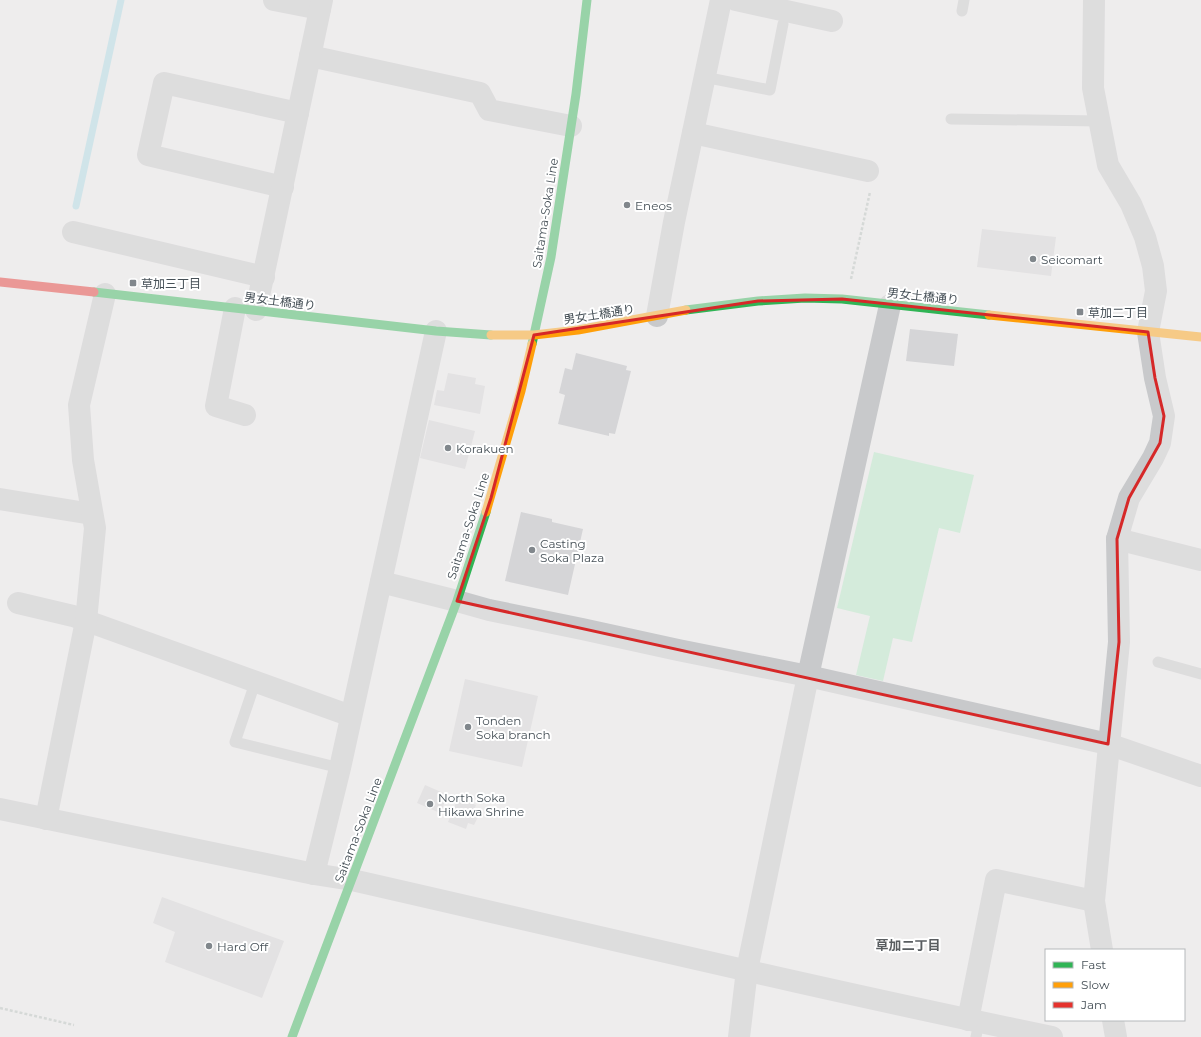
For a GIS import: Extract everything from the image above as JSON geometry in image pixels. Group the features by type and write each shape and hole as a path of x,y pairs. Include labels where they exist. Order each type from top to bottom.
{"street":[{"path":"245,415 216,406 246,309 264,278 321,5 274,0"},
{"name":"Saitama-Soka Line","path":"292,1037 457,601 491,498 521,391 551,257 576,94 587,0"},
{"path":"657,316 674,222 721,0"},
{"path":"736,0 832,21"},
{"path":"1094,0 1093,88 1108,165 1131,204 1145,237 1153,266 1156,291 1148,332 1154,378 1164,416 1160,443 1153,458 1128,498 1117,539 1119,642 1094,901 1102,949"},
{"path":"310,56 480,93 489,110 571,126"},
{"path":"283,187 148,156 164,83 298,113"},
{"path":"693,133 868,171"},
{"path":"72,232 264,278"},
{"name":"男女土橋通り","path":"0,282 436,331 476,334 534,335 578,330 690,309 758,301 805,298 842,299 1201,337"},
{"path":"46,819 86,621 95,528 83,460 79,405 105,294"},
{"path":"739,1037 747,970 808,676 890,305"},
{"path":"314,874 340,768 436,331"},
{"path":"0,499 92,514"},
{"path":"1117,539 1201,560"},
{"path":"381,582 489,610 808,676 1108,744 1201,776"},
{"path":"18,603 73,616 351,716"},
{"path":"0,809 314,874 352,880 747,970 974,1026 1052,1037"},
{"path":"974,1026 996,880 1094,901"},
{"path":"1113,1021 1116,1037"}],"lane":[{"path":"704,77 770,90 783,24"},
{"path":"952,119 1100,121"},
{"path":"1158,662 1201,674"},
{"path":"255,682 235,742 340,768"}],"path":[{"path":"850,280 875,172 868,171"},
{"path":"0,1008 74,1024"}],"highlighted area":[{"path":"842,299 1148,332 1155,378 1164,416 1160,443 1129,498 1117,539 1119,642 1108,744 457,601 491,498 534,335 758,301"}],"green space":[{"path":"874,452 974,475 960,533 939,528 912,642 893,638 883,681 856,675 870,616 837,608"}],"building":[{"path":"982,229 1056,237 1051,276 977,267"},
{"path":"910,329 958,334 954,366 906,361"},
{"path":"576,353 627,366 626,370 631,371 615,434 609,433 609,436 558,424 565,395 559,393 565,368 572,370"},
{"path":"448,373 476,378 475,384 485,386 480,414 434,405 437,390 444,391"},
{"path":"429,420 475,431 465,469 420,458"},
{"path":"521,512 552,519 552,522 583,529 568,595 505,581"},
{"path":"465,679 538,696 522,767 449,751"},
{"path":"425,785 448,795 440,813 417,803"},
{"path":"458,798 476,805 473,813 479,815 474,825 468,823 466,829 448,822"},
{"path":"162,897 284,941 262,998 165,962 175,932 153,923"}],"waterway":[{"path":"76,206 121,0"}],"traffic: fast":[{"path":"532,344 551,257 576,94 587,0"},
{"path":"94,292 436,331 491,335"},
{"path":"686,310 758,301 805,298 842,299 989,315"},
{"path":"292,1037 457,601 486,512"}],"traffic: slow":[{"path":"491,335 534,335 578,330 686,310"},
{"path":"989,315 1201,337"},
{"path":"486,512 521,391 532,344"}],"traffic: jam":[{"path":"0,282 94,292"}],"place":[{"name":"Eneos","path":"627,205"},
{"name":"Seicomart","path":"1033,259"},
{"name":"草加三丁目","path":"133,283"},
{"name":"草加二丁目","path":"1080,312"},
{"name":"Korakuen","path":"448,448"},
{"name":"Casting Soka Plaza","path":"532,550"},
{"name":"Tonden Soka branch","path":"468,727"},
{"name":"North Soka Hikawa Shrine","path":"430,804"},
{"name":"Hard Off","path":"209,946"}],"district":[{"name":"草加二丁目","path":"908,945"}]}
